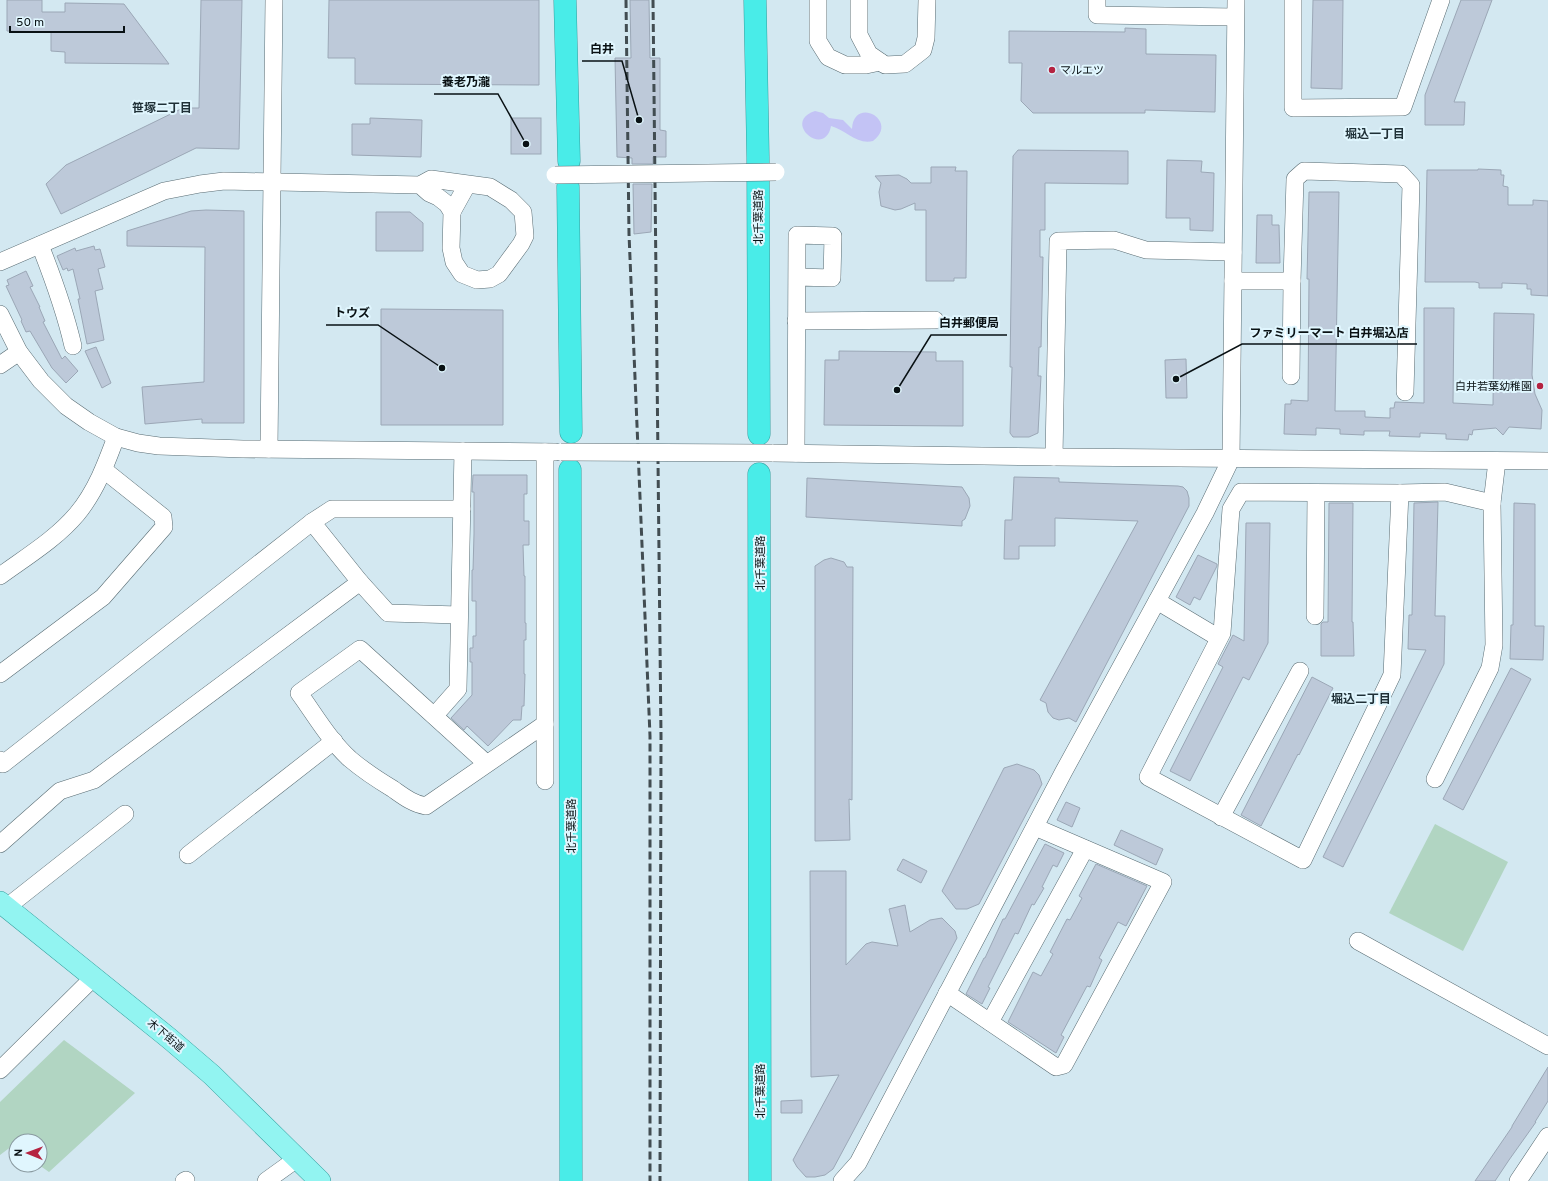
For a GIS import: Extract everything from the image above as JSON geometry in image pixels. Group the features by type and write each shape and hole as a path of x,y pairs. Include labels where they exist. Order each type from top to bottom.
{"highway":[{"path":"566,0 564,174 570,432"},
{"name":"北千葉道路","path":"755,0 758,157 759,434"},
{"name":"北千葉道路","path":"559,458 571,1181"},
{"name":"北千葉道路","path":"759,474 761,794 760,1181"}],"main road":[{"name":"木下街道","path":"4,904 212,1075 320,1181"}],"street":[{"path":"269,449 274,0"},
{"path":"818,0 818,41 828,57 845,65 866,65 880,62"},
{"path":"859,0 859,34 869,54 885,65 905,64 923,50 926,38 927,0"},
{"path":"1097,0 1097,16 1235,17"},
{"path":"842,1181 858,1163 1035,827 1205,513 1231,459 1236,0"},
{"path":"1293,0 1293,108 1403,107 1441,0"},
{"path":"1291,376 1295,179 1304,171 1401,174 1411,185 1405,392"},
{"path":"564,174 776,172"},
{"path":"0,262 164,191 200,184 224,181 420,185 431,179 490,188 511,200 523,212 525,236 521,244 499,274 490,279 477,280 462,274 454,262 451,248 452,212 468,185"},
{"path":"420,185 429,193 438,197 447,204 452,212"},
{"path":"1054,457 1058,240 1114,240 1146,250 1233,252"},
{"path":"40,245 58,290 73,346"},
{"path":"796,453 797,277"},
{"path":"1233,281 1292,281"},
{"path":"0,314 19,352 41,381 66,406 89,422 116,437 138,443 159,446 463,451 559,458 796,453 1231,459 1548,461"},
{"path":"796,321 935,320"},
{"path":"0,366 19,352"},
{"path":"0,576 56,534 77,514 91,494 104,470 116,437"},
{"path":"435,715 458,689 463,451"},
{"path":"545,781 545,724 559,458"},
{"path":"1435,779 1490,668 1494,644 1492,503 1497,461"},
{"path":"0,674 103,597 164,527 163,517 104,470"},
{"path":"1400,493 1392,675 1303,860 1148,777 1222,633 1231,509 1241,492 1445,492 1492,503"},
{"path":"1315,616 1316,492"},
{"path":"0,760 3,764 312,522 332,509 462,509"},
{"path":"312,522 360,582 388,613 459,615"},
{"path":"0,844 60,791 94,780 360,582"},
{"path":"1157,601 1219,638"},
{"path":"487,764 435,715 360,649 299,693 334,741 350,758 378,780 417,804 426,806 487,764 545,724"},
{"path":"1222,817 1300,671"},
{"path":"188,855 334,741"},
{"path":"4,904 125,814"},
{"path":"947,993 1056,1067 1064,1065 1163,882 1035,827"},
{"path":"990,1022 1085,849"},
{"path":"1358,941 1548,1046"},
{"path":"0,1070 94,977"},
{"path":"1518,1181 1548,1136"},
{"path":"266,1181 298,1158"}],"green space":[{"path":"1435,824 1508,862 1463,951 1389,913"},
{"path":"64,1040 135,1093 49,1172 48,1133 8,1133 8,1149 0,1155 0,1102"}],"water":[{"path":"815,111 823,113 829,118 843,120 852,129 855,119 860,114 867,113 873,115 879,119 881,126 880,133 873,141 867,142 857,139 831,126 827,135 821,139 814,139 808,135 802,123 806,116"}],"building":[{"path":"7,0 42,0 42,12 65,12 65,3 124,4 169,64 65,63 65,52 51,51 51,32 7,31"},
{"path":"201,0 242,0 239,149 196,148 61,214 46,184 66,165 183,108 199,108"},
{"path":"329,0 539,0 539,85 355,84 355,58 328,58"},
{"path":"630,0 649,0 650,58 660,58 660,130 666,131 666,157 653,157 653,164 632,164 632,158 617,157 615,58 631,58"},
{"path":"1313,0 1343,0 1342,89 1311,88"},
{"path":"1461,0 1492,0 1454,102 1465,102 1464,125 1425,125 1425,95"},
{"path":"1125,28 1146,29 1146,54 1216,55 1215,112 1145,110 1145,113 1033,113 1021,101 1022,63 1009,63 1009,31 1125,32"},
{"path":"370,118 422,120 421,157 352,155 352,124 370,124"},
{"path":"511,118 541,118 541,154 511,154"},
{"path":"1018,150 1128,151 1128,184 1045,183 1045,230 1040,230 1040,257 1043,257 1041,347 1039,347 1038,376 1041,376 1038,433 1029,437 1013,437 1010,433 1012,367 1010,367 1013,156"},
{"path":"1167,160 1202,161 1201,172 1214,173 1213,231 1190,230 1190,218 1166,218"},
{"path":"931,167 956,167 955,171 967,171 966,278 954,278 954,281 926,281 926,210 915,210 915,203 895,210 881,206 879,192 881,183 875,176 899,175 911,183 931,183"},
{"path":"1427,170 1501,170 1501,175 1504,175 1503,186 1508,187 1508,205 1533,205 1533,200 1548,201 1548,296 1531,295 1531,289 1527,289 1527,284 1502,283 1502,288 1479,288 1479,283 1475,282 1425,282"},
{"path":"633,184 652,184 651,232 634,234"},
{"path":"1309,192 1339,192 1335,411 1365,411 1365,417 1390,418 1390,408 1394,408 1395,402 1424,403 1424,308 1454,308 1453,403 1493,405 1494,313 1534,314 1532,375 1535,394 1542,410 1541,429 1509,427 1503,435 1496,428 1473,430 1472,435 1469,434 1468,440 1446,439 1446,434 1420,433 1420,437 1389,436 1390,431 1364,431 1364,435 1340,434 1340,429 1316,428 1316,435 1284,434 1285,404 1291,404 1291,400 1308,401 1309,279 1307,279"},
{"path":"191,211 244,211 244,423 202,423 202,419 145,424 142,387 204,382 205,247 127,246 127,231"},
{"path":"376,212 410,212 423,223 423,251 376,251"},
{"path":"1257,215 1272,215 1272,225 1279,225 1280,263 1256,263"},
{"path":"94,246 95,250 100,249 105,267 98,269 103,289 95,291 104,340 87,344 78,299 80,299 73,269 68,271 67,268 63,270 57,256 75,248 76,251"},
{"path":"26,271 33,286 30,287 45,321 43,322 62,359 65,356 78,371 66,383 52,368 30,331 26,332 6,286 9,285 7,280"},
{"path":"381,309 503,310 503,425 381,425"},
{"path":"96,347 111,383 102,388 85,351"},
{"path":"839,351 936,352 936,361 963,361 963,426 824,425 825,360 839,360"},
{"path":"1186,359 1187,398 1166,398 1165,360"},
{"path":"473,475 527,475 527,494 524,494 524,521 529,521 529,545 523,545 526,623 526,640 524,640 524,706 522,706 521,720 513,720 488,746 467,726 464,730 451,718 472,695 472,662 470,662 470,648 473,648 473,636 476,636 476,601 472,601 474,534 474,492 472,492"},
{"path":"1014,477 1059,478 1059,482 1178,486 1183,487 1187,491 1189,498 1189,506 1076,722 1069,718 1059,720 1053,718 1048,712 1046,703 1040,700 1138,521 1055,518 1055,546 1019,546 1019,559 1004,559 1005,520 1012,520"},
{"path":"807,478 962,487 969,498 970,506 965,519 962,521 962,526 806,517"},
{"path":"1438,502 1435,616 1445,616 1444,664 1343,867 1323,857 1426,650 1408,649 1409,615 1412,615 1414,503"},
{"path":"1329,503 1353,503 1352,622 1354,656 1321,656 1321,624 1323,622 1328,622"},
{"path":"1514,503 1535,504 1535,626 1544,626 1543,660 1510,659 1511,625 1513,625"},
{"path":"1246,523 1270,523 1268,643 1249,680 1243,677 1190,781 1170,771 1223,667 1218,664 1233,635 1244,641"},
{"path":"1198,555 1217,564 1217,566 1200,600 1194,597 1190,605 1176,597"},
{"path":"831,558 844,562 847,567 853,567 852,800 849,799 850,840 815,841 815,566 824,560"},
{"path":"1511,668 1531,679 1463,810 1443,799"},
{"path":"1312,677 1333,688 1261,826 1241,815"},
{"path":"1017,764 1034,770 1039,775 1042,784 979,904 967,909 956,909 942,891 1004,768"},
{"path":"1066,802 1080,808 1072,827 1057,820"},
{"path":"1121,830 1163,849 1156,865 1114,845"},
{"path":"1045,844 1064,853 1057,867 1053,865 1042,887 1044,888 1034,905 1032,904 1018,934 1015,933 988,987 990,988 982,1004 966,994 1003,919 1005,919"},
{"path":"903,859 927,871 921,883 897,870"},
{"path":"1096,864 1147,886 1126,926 1118,922 1099,958 1102,960 1090,987 1087,986 1061,1035 1064,1037 1056,1053 1008,1022 1033,972 1041,976 1053,954 1050,952 1067,919 1070,920 1082,898 1079,896"},
{"path":"810,871 846,871 846,965 866,944 872,942 898,946 889,909 905,905 910,932 930,920 942,918 955,931 957,938 833,1169 825,1175 815,1177 806,1177 793,1160 839,1075 811,1077"},
{"path":"1548,1067 1548,1101 1536,1122 1495,1181 1475,1181 1512,1127"},
{"path":"802,1100 802,1113 781,1113 781,1101"}],"railway":[{"path":"626,0 629,234 650,736 650,1181"},
{"path":"653,0 661,736 660,1181"}],"place":[{"name":"マルエツ","path":"1052,70"},
{"name":"白井","path":"639,120"},
{"name":"養老乃瀧","path":"526,144"},
{"name":"トウズ","path":"442,368"},
{"name":"ファミリーマート 白井堀込店","path":"1176,379"},
{"name":"白井若葉幼稚園","path":"1540,386"},
{"name":"白井郵便局","path":"897,390"}],"district":[{"name":"笹塚二丁目","path":"162,108"},
{"name":"堀込一丁目","path":"1375,134"},
{"name":"堀込二丁目","path":"1361,699"}]}
